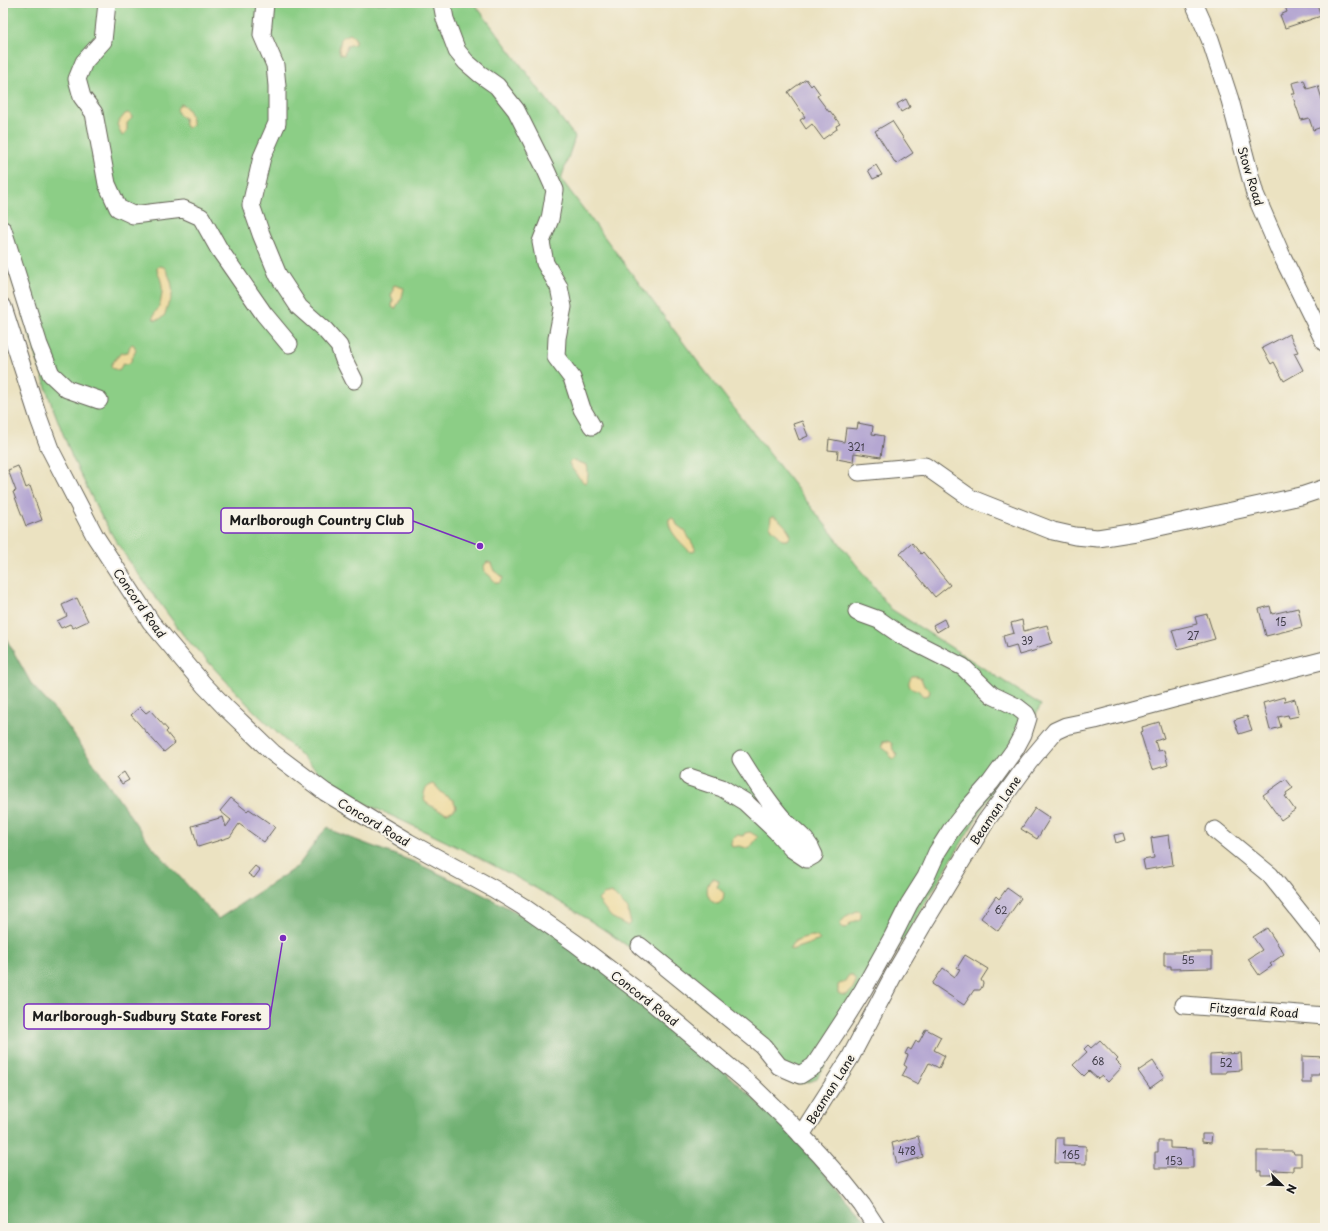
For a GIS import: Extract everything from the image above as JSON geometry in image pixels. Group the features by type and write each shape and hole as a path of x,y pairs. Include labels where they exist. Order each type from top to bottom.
{"street":[{"path":"107,3 103,41 84,62 77,79 82,97 94,113 107,184 118,208 133,215 183,209 201,218 264,314 289,344"},
{"path":"264,3 262,35 275,65 277,86 277,123 262,157 251,205 278,275 299,307 325,330 339,346 354,380"},
{"path":"442,3 445,19 458,51 471,66 497,86 516,110 555,190 550,219 541,242 545,263 559,287 563,307 557,338 556,357 572,378 582,409 592,426"},
{"name":"Stow Road","path":"1194,3 1210,39 1225,85 1254,194 1325,343"},
{"path":"3,230 39,345 51,374 67,389 99,400"},
{"name":"Concord Road","path":"3,307 50,450 95,536 151,622 182,660 226,708 273,753 325,792 408,842 522,906 580,947 647,998 727,1065 802,1135 842,1180 877,1228"},
{"path":"859,472 924,466 972,499 1053,531 1074,536 1098,538 1136,532 1301,496 1325,488"},
{"path":"640,946 763,1046 779,1066 800,1075 814,1066 846,1017 892,938 909,904 926,877 937,852 951,830 991,782 1015,749 1023,734 1028,718 1026,714 1017,707 992,695 963,668 902,636 879,620 857,612"},
{"name":"Beaman Lane","path":"802,1135 850,1058 894,974 986,821 1029,762 1055,731 1066,726 1096,720 1173,698 1325,660"},
{"path":"688,777 722,788 745,802 776,831 792,849 807,859 814,854 810,844 784,820 741,759"},
{"path":"1215,830 1270,876 1325,944"},
{"name":"Fitzgerald Road","path":"1184,1005 1325,1016"}],"green space":[{"path":"3,3 474,3 575,137 561,179 698,362 891,609 1041,705 1002,776 817,1078 801,1083 794,1083 786,1080 751,1044 667,976 628,946 545,893 458,847 324,785 327,780 254,711 184,636 131,564 114,538 99,512 72,457 50,400 3,250"},
{"path":"3,633 32,685 62,718 150,844 218,919 298,866 328,827 335,832 414,862 474,890 550,930 633,989 784,1126 873,1228 3,1228"}],"sand":[{"path":"350,34 355,38 355,44 347,46 344,55 340,54 339,50 341,38"},
{"path":"181,104 186,107 192,119 192,125 187,128 184,118 177,110"},
{"path":"128,113 132,118 127,123 126,132 122,136 117,124 125,114"},
{"path":"159,266 164,267 168,273 172,284 172,297 164,316 155,320 153,318 154,314 159,306 162,292 162,283 157,270"},
{"path":"394,285 404,288 402,297 395,309 392,307 393,300 391,295"},
{"path":"132,344 136,350 130,363 123,363 119,371 112,368 111,365 113,362 121,353 128,352"},
{"path":"572,460 587,465 588,477 585,483 573,471 569,463"},
{"path":"773,516 781,521 791,535 788,540 782,540 770,527 771,517"},
{"path":"672,518 675,520 677,525 685,531 695,548 693,552 689,551 679,541 670,528 669,519"},
{"path":"487,562 491,563 494,571 502,576 503,579 499,583 496,583 485,572 484,566"},
{"path":"912,676 921,678 924,686 930,690 929,695 923,696 918,690 910,687 909,682"},
{"path":"886,741 892,744 893,750 897,754 895,759 890,757 888,752 882,747 883,742"},
{"path":"434,784 442,793 454,801 456,807 454,810 447,813 438,810 425,802 424,793 426,788"},
{"path":"750,832 758,837 749,849 740,846 732,847 732,838 737,835 743,836 745,833"},
{"path":"714,878 719,882 717,887 724,893 723,900 718,904 711,900 707,892 708,884"},
{"path":"612,893 628,909 631,923 628,926 611,917 598,900 603,895"},
{"path":"857,911 861,913 859,920 852,922 846,928 841,927 840,924 846,916"},
{"path":"813,936 820,940 791,950 790,948 794,942"},
{"path":"849,975 852,975 856,981 850,993 842,995 838,993 838,985 845,981"}],"building":[{"path":"1290,3 1317,4 1321,16 1285,28 1280,15 1287,12 1285,6"},
{"path":"806,79 811,86 813,84 820,94 817,96 840,124 836,126 837,129 823,139 812,124 806,129 800,120 805,117 788,92"},
{"path":"1304,80 1307,89 1318,86 1325,109 1325,126 1313,130 1309,118 1301,120 1292,94 1295,94 1292,83"},
{"path":"906,99 910,107 901,112 897,104"},
{"path":"892,121 913,153 896,164 875,131"},
{"path":"876,165 882,175 873,179 868,170"},
{"path":"1289,334 1298,352 1294,353 1303,370 1284,381 1274,362 1271,364 1262,348"},
{"path":"802,421 808,436 799,440 793,424"},
{"path":"858,423 873,426 872,434 884,436 881,457 854,453 853,462 837,459 838,451 828,450 829,439 844,442 846,428 857,429"},
{"path":"18,466 26,488 30,486 42,520 26,526 13,492 16,491 8,470"},
{"path":"912,543 921,554 923,552 950,585 935,597 900,554"},
{"path":"77,598 88,621 73,628 70,624 61,628 57,621 67,616 62,605"},
{"path":"1270,606 1272,614 1298,608 1302,627 1266,636 1259,609"},
{"path":"1207,614 1215,639 1178,649 1172,630 1197,624 1195,617"},
{"path":"944,619 947,626 937,632 933,625"},
{"path":"1022,620 1024,631 1047,625 1052,643 1036,648 1037,650 1019,655 1016,645 1006,648 1003,636 1014,633 1011,623"},
{"path":"1284,697 1285,702 1295,699 1299,716 1289,718 1288,715 1278,717 1281,727 1270,730 1263,703"},
{"path":"140,707 146,713 150,710 168,730 166,732 175,743 164,752 131,715"},
{"path":"1247,716 1252,730 1239,734 1234,720"},
{"path":"1159,722 1164,738 1155,741 1158,751 1164,750 1168,765 1152,770 1140,732 1143,731 1142,727"},
{"path":"124,772 129,780 122,784 117,777"},
{"path":"1286,779 1293,788 1286,793 1287,795 1285,796 1295,810 1281,820 1263,795"},
{"path":"231,798 247,811 249,809 275,827 264,842 239,824 230,837 198,847 192,826 223,817 226,827 231,820 220,811"},
{"path":"1035,808 1050,818 1037,839 1021,829"},
{"path":"1123,833 1125,840 1116,843 1114,835"},
{"path":"1169,835 1173,865 1145,870 1143,860 1154,858 1151,838"},
{"path":"255,866 260,870 254,878 248,874"},
{"path":"1007,888 1021,898 998,931 981,918 996,896 999,899"},
{"path":"1267,928 1284,954 1270,964 1272,966 1259,975 1248,959 1262,950 1253,937"},
{"path":"1164,952 1212,952 1212,968 1171,969 1171,966 1164,966"},
{"path":"965,955 988,969 981,980 983,983 980,990 974,990 964,1005 932,984 943,968 955,977 960,969 957,968"},
{"path":"926,1029 941,1037 934,1050 945,1056 939,1068 929,1063 918,1084 902,1076 907,1067 904,1065 908,1055 905,1054 908,1048 911,1050 916,1041 919,1042"},
{"path":"1100,1040 1118,1059 1116,1061 1122,1067 1108,1082 1102,1076 1098,1079 1089,1071 1084,1076 1073,1065 1087,1052 1084,1049 1088,1045 1091,1048"},
{"path":"1241,1053 1242,1070 1226,1071 1226,1073 1210,1073 1210,1055"},
{"path":"1302,1056 1325,1057 1325,1073 1311,1075 1311,1083 1302,1083"},
{"path":"1153,1061 1164,1078 1150,1088 1138,1071"},
{"path":"1202,1134 1212,1134 1211,1143 1202,1142"},
{"path":"918,1136 923,1157 897,1164 892,1143"},
{"path":"1056,1138 1064,1138 1064,1145 1086,1146 1086,1164 1055,1163"},
{"path":"1158,1141 1170,1141 1170,1148 1193,1149 1193,1168 1155,1168 1155,1152 1158,1152"},
{"path":"1257,1151 1293,1151 1294,1154 1301,1154 1301,1166 1293,1166 1293,1171 1274,1170 1274,1175 1261,1175 1261,1171 1257,1171"}],"place":[{"name":"Marlborough Country Club","path":"480,546"},
{"name":"Marlborough-Sudbury State Forest","path":"283,938"}]}
